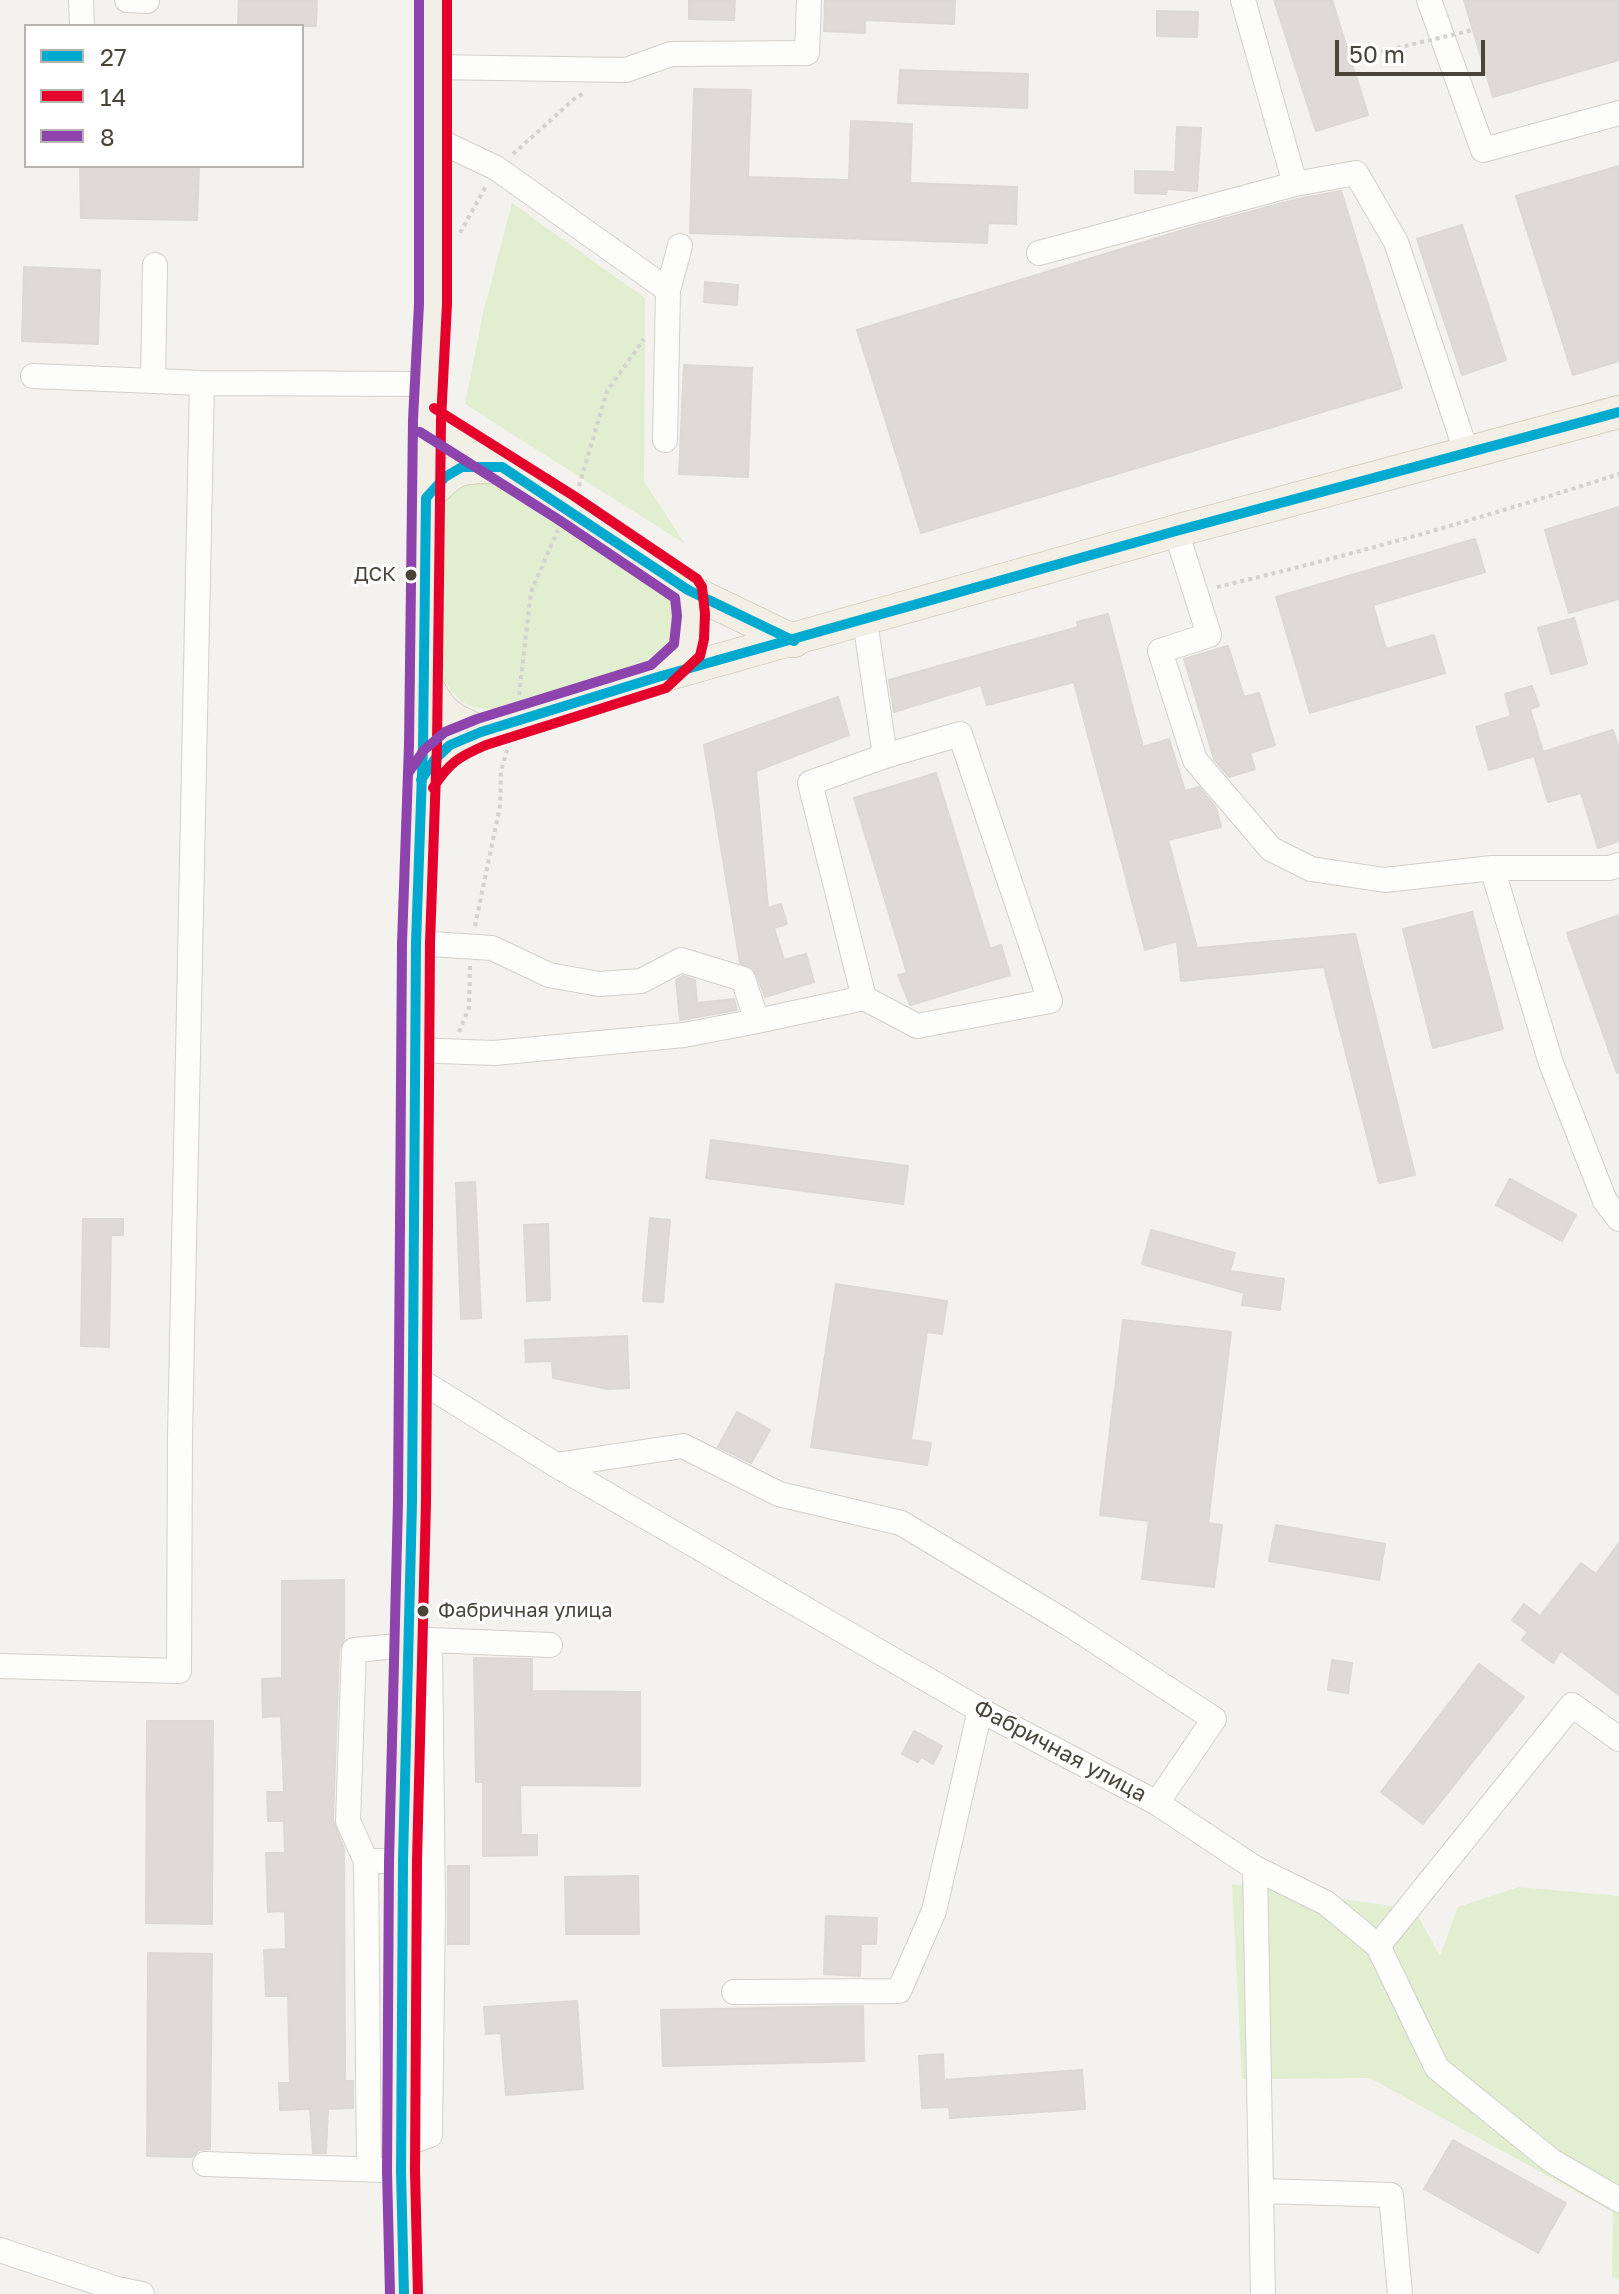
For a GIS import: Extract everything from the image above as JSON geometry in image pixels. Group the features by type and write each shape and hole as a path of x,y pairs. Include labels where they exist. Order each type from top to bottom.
{"main road":[{"path":"404,2294 401,2171 403,1861 419,1642 412,1502 411,1375 416,943 424,679 427,420 431,384 433,0"},
{"path":"421,780 435,759 450,745 481,732 658,677 1176,531 1619,412"},
{"path":"427,420 567,508 688,590 794,641"},
{"path":"426,498 445,477 462,467 502,467"},
{"path":"658,677 686,652 691,615 688,590"},
{"path":"424,679 436,705 457,722 481,732"}],"street":[{"path":"81,0 82,24"},
{"path":"127,0 147,1"},
{"path":"431,67 626,70 671,54 807,53 809,0"},
{"path":"1243,0 1295,184"},
{"path":"1429,0 1483,150 1619,113"},
{"path":"433,138 496,168 668,290"},
{"path":"1039,253 1295,184 1356,173 1396,242 1467,454"},
{"path":"665,440 668,290 680,246"},
{"path":"153,380 155,265"},
{"path":"33,376 202,383 431,384"},
{"path":"0,1666 179,1671 181,1421 202,383"},
{"path":"1176,531 1209,635 1160,651 1195,760 1271,849 1311,869 1385,880 1492,868 1609,868 1619,865"},
{"path":"865,621 885,756"},
{"path":"414,1050 494,1053 684,1035 864,998 917,1026 1050,1001 960,734 810,783 864,998"},
{"path":"1492,868 1551,1063 1605,1201 1619,1219"},
{"path":"416,943 492,948 549,975 599,984 641,981 681,960 743,979 757,1021"},
{"name":"Фабричная улица","path":"411,1375 556,1465 980,1710 1157,1803 1255,1868 1326,1903 1378,1946"},
{"path":"556,1465 683,1446 779,1494 901,1523 1069,1624 1214,1719 1157,1803"},
{"path":"369,2169 366,1861 348,1821 354,1650 419,1642 550,1645"},
{"path":"402,2137 416,2140 430,2135 433,1908 419,1642"},
{"path":"1619,1739 1572,1705 1378,1946 1437,2068 1552,2161 1619,2200"},
{"path":"734,1992 899,1991 934,1911 980,1710"},
{"path":"366,1861 403,1861"},
{"path":"1255,1868 1263,2294"},
{"path":"205,2164 401,2171"},
{"path":"1263,2191 1391,2195 1400,2294"},
{"path":"0,2250 117,2289 142,2294"}],"path":[{"path":"1350,59 1473,30"},
{"path":"451,1050 469,1008 470,948 500,806 501,771 514,722 531,592 578,489 607,391 647,333"},
{"path":"1195,592 1340,558 1476,520 1619,474"}],"green space":[{"path":"512,203 645,298 644,481 685,544 465,404 483,313"},
{"path":"498,481 668,597 678,626 673,642 654,666 494,709 476,708 463,702 453,692 442,678 445,504 461,486"},
{"path":"1232,1884 1414,1909 1440,1956 1458,1907 1519,1887 1619,1896 1619,2279 1612,2278 1613,2212 1370,2078 1242,2079"}],"building":[{"path":"239,0 317,0 316,26 238,24"},
{"path":"689,0 735,0 734,20 689,19"},
{"path":"825,0 955,0 954,24 865,20 865,33 824,31"},
{"path":"1274,0 1332,0 1368,115 1316,131"},
{"path":"1464,0 1619,0 1619,60 1493,97"},
{"path":"1157,11 1198,12 1197,37 1157,36"},
{"path":"900,70 1028,74 1027,108 898,103"},
{"path":"694,89 751,90 748,177 849,180 851,121 912,124 910,183 1017,187 1016,224 988,223 987,243 690,233"},
{"path":"1177,127 1201,128 1197,191 1167,189 1166,194 1135,193 1135,171 1175,172"},
{"path":"1619,166 1619,361 1573,375 1516,196"},
{"path":"80,168 199,168 197,220 81,218"},
{"path":"1341,191 1402,388 921,533 857,330 1193,227"},
{"path":"1462,225 1506,360 1462,375 1417,239"},
{"path":"24,267 100,270 98,344 22,341"},
{"path":"705,282 738,285 737,305 704,302"},
{"path":"684,365 752,368 748,477 679,474"},
{"path":"1619,507 1619,599 1569,613 1545,530"},
{"path":"1475,539 1485,572 1373,605 1386,649 1434,635 1445,673 1310,713 1276,597"},
{"path":"1108,614 1143,747 1169,739 1185,791 1199,787 1216,808 1221,827 1168,840 1197,948 1355,934 1415,1175 1379,1183 1324,967 1181,981 1177,941 1145,950 1074,682 987,705 981,685 894,712 889,680 1078,627 1077,622"},
{"path":"1574,618 1587,664 1551,674 1538,628"},
{"path":"1228,646 1244,697 1259,693 1275,745 1250,753 1255,769 1229,777 1214,759 1184,659"},
{"path":"1532,686 1539,706 1530,709 1543,752 1613,730 1619,749 1619,841 1598,848 1581,793 1548,802 1534,756 1489,770 1476,727 1511,716 1505,694"},
{"path":"838,697 849,735 756,771 768,908 781,904 787,924 774,928 784,960 806,954 814,982 765,997 754,969 740,963 704,745"},
{"path":"936,773 990,949 1001,945 1010,975 910,1005 898,975 907,973 854,798"},
{"path":"1472,912 1503,1029 1433,1048 1403,929"},
{"path":"1619,915 1619,1072 1617,1073 1567,933"},
{"path":"683,976 695,980 697,1003 734,999 737,1010 680,1020 676,980"},
{"path":"711,1140 908,1166 903,1204 706,1178"},
{"path":"1510,1179 1576,1215 1562,1241 1496,1205"},
{"path":"475,1182 481,1318 461,1319 456,1183"},
{"path":"650,1218 670,1220 663,1302 643,1301"},
{"path":"83,1219 123,1219 123,1235 111,1235 109,1347 81,1346"},
{"path":"548,1224 550,1300 527,1301 524,1225"},
{"path":"1151,1230 1235,1253 1230,1271 1284,1279 1280,1310 1242,1305 1244,1293 1142,1264"},
{"path":"836,1284 947,1301 942,1334 927,1332 911,1440 931,1443 927,1465 811,1447"},
{"path":"1123,1320 1231,1332 1208,1523 1222,1525 1214,1587 1142,1579 1149,1521 1100,1515"},
{"path":"627,1336 629,1388 608,1389 553,1378 552,1361 526,1362 525,1340"},
{"path":"737,1412 770,1430 751,1463 718,1447"},
{"path":"1276,1525 1385,1544 1379,1580 1269,1561"},
{"path":"1619,1543 1619,1695 1561,1651 1553,1663 1522,1640 1528,1632 1512,1620 1524,1604 1540,1616 1581,1563 1596,1574"},
{"path":"344,1580 344,1639 339,1649 333,1820 344,1849 345,2081 353,2081 353,2108 328,2109 326,2153 313,2153 310,2109 280,2110 279,2083 290,2083 288,1996 266,1996 264,1950 286,1949 285,1911 268,1912 266,1853 285,1853 284,1821 268,1821 267,1792 284,1792 281,1716 263,1717 262,1679 282,1678 282,1581"},
{"path":"474,1658 532,1659 532,1691 640,1692 640,1786 520,1785 521,1835 537,1835 537,1855 483,1856 483,1782 476,1782"},
{"path":"1332,1660 1352,1663 1348,1693 1328,1690"},
{"path":"1479,1664 1524,1697 1423,1824 1381,1792"},
{"path":"147,1721 213,1721 212,1924 146,1923"},
{"path":"914,1731 942,1746 933,1764 921,1757 918,1762 902,1754"},
{"path":"448,1866 469,1866 469,1944 448,1944"},
{"path":"638,1876 639,1934 566,1934 565,1877"},
{"path":"826,1916 877,1918 876,1944 861,1944 860,1976 824,1974"},
{"path":"148,1953 212,1954 210,2149 199,2150 192,2157 147,2156"},
{"path":"577,2001 583,2089 506,2095 501,2033 486,2034 484,2007"},
{"path":"863,2006 864,2061 663,2066 661,2010"},
{"path":"943,2054 944,2080 1082,2070 1085,2109 950,2118 949,2107 922,2108 919,2056"},
{"path":"1453,2140 1566,2203 1538,2253 1424,2189"}],"transit line":[{"name":"8","path":"390,2294 387,2171 389,1861 398,1502 402,943 409,745 413,420 419,304 419,0"},
{"name":"14","path":"418,2294 415,2171 417,1861 426,1502 430,943 437,745 441,420 447,304 447,0"},
{"name":"14","path":"433,788 455,762 486,745 666,688 700,656 705,614 702,587 697,579 574,496 434,408"},
{"name":"27","path":"421,780 435,759 450,745 481,732 658,677 1176,531 1619,412"},
{"name":"8","path":"409,772 424,750 445,732 477,719 651,665 674,644 677,616 675,598 420,432"},
{"name":"27","path":"404,2294 401,2171 403,1861 412,1502 416,943 423,745 426,498 445,477 462,467 502,467 688,590 794,641"}],"place":[{"name":"ДСК","path":"411,575"},
{"name":"Фабричная улица","path":"423,1611"}]}
